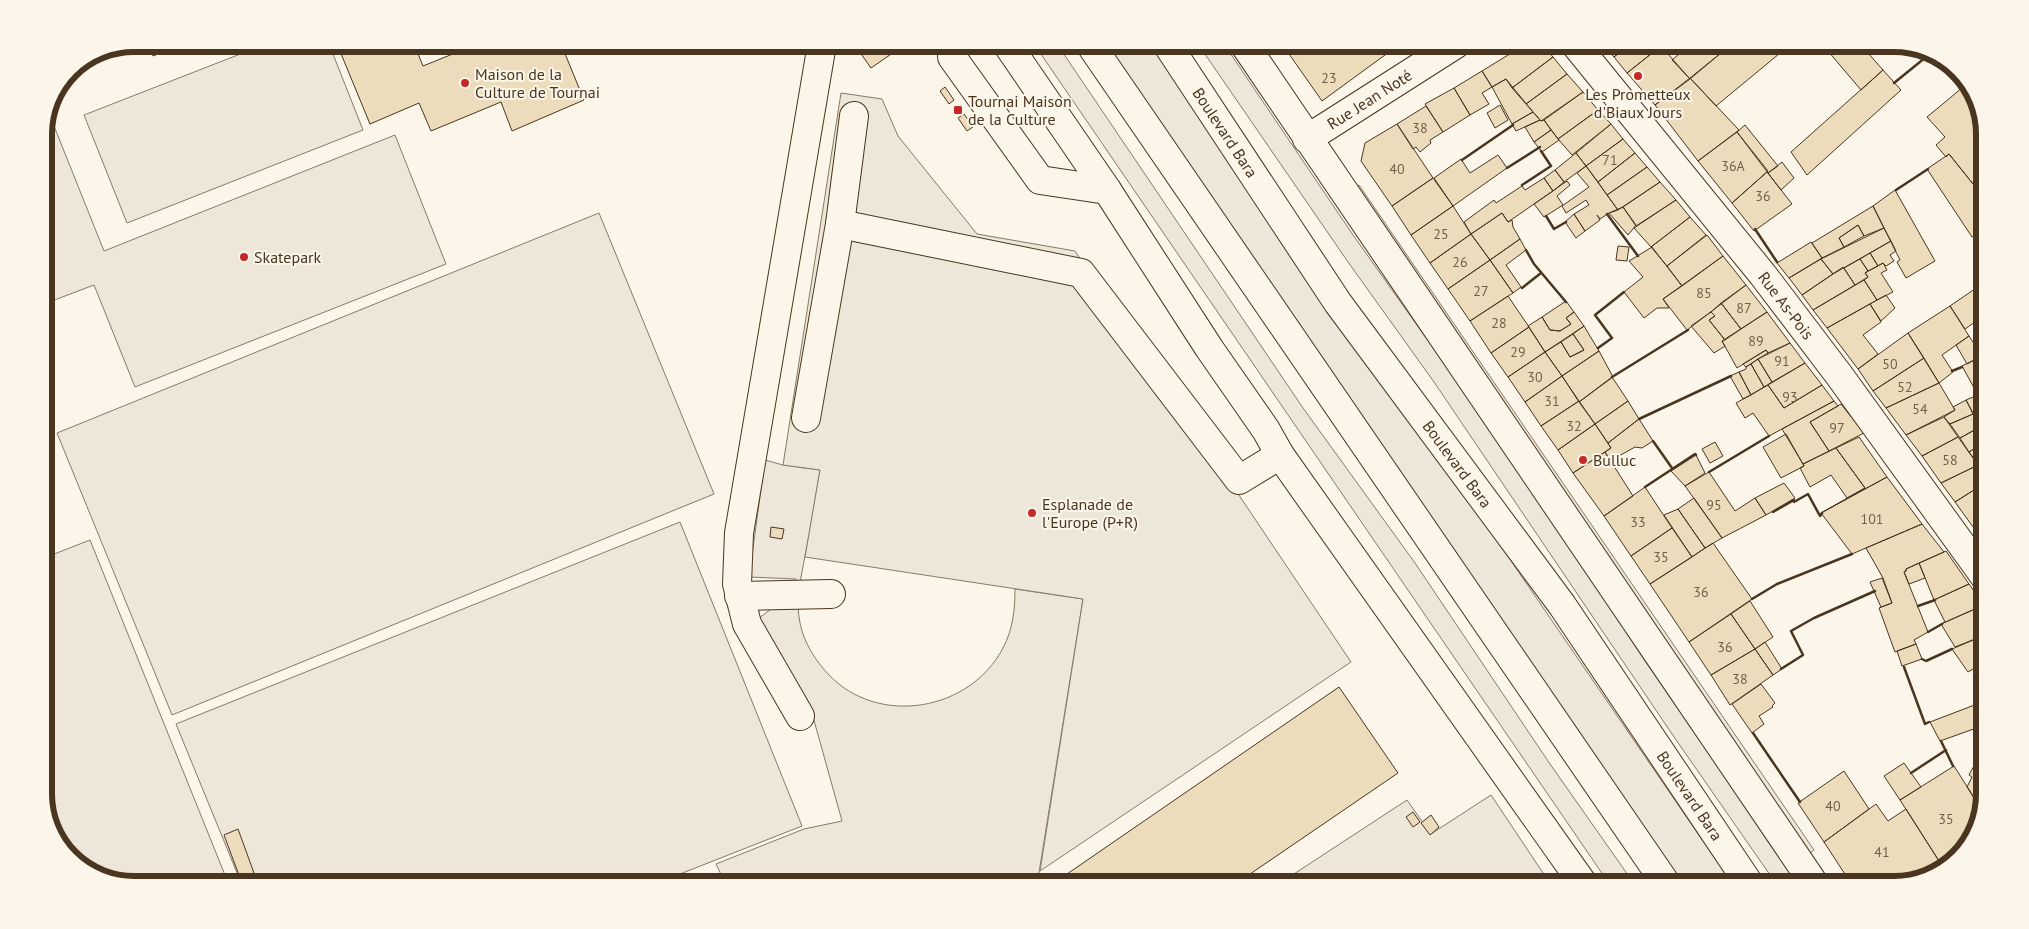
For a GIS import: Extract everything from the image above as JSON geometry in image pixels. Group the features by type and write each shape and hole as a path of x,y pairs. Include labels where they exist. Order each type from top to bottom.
{"street":[{"path":"800,716 747,624 736,584 739,532 821,52"},
{"path":"952,52 952,57 1040,180 1107,190"},
{"path":"1012,52 1107,190 1209,348 1266,430 1280,455 1578,876"},
{"path":"1095,52 1661,876"},
{"name":"Boulevard Bara","path":"1172,52 1338,303 1562,605 1744,876"},
{"path":"1249,52 1809,876"},
{"name":"Rue Jean Noté","path":"1307,139 1443,52"},
{"name":"Rue As-Pois","path":"1582,52 1763,275 1839,374 1976,564"},
{"path":"806,418 840,224 854,116"},
{"path":"840,224 1081,273 1239,480 1280,455"},
{"path":"739,596 831,594"}],"shaded area":[{"path":"245,52 332,52 363,130 127,223 84,115"},
{"path":"1039,52 1062,52 1303,408 1415,563 1550,764 1629,876 1604,876"},
{"path":"1107,52 1162,52 1727,876 1673,876"},
{"path":"1204,52 1229,52 1353,235 1507,452 1645,661 1793,876 1771,876 1672,734 1434,382 1348,262"},
{"name":"Esplanade de l'Europe (P+R)","path":"841,93 882,99 898,136 977,234 1075,251 1351,662 1040,871 1083,599 805,557 820,470 783,465"},
{"name":"Skatepark","path":"53,125 104,251 395,135 446,264 135,387 94,285 53,301"},
{"path":"1359,185 1814,850 1805,857 1350,192"},
{"path":"599,213 714,494 172,715 57,433"},
{"path":"765,460 783,465 820,470 799,589 798,606 804,637 811,651 829,675 849,691 873,702 897,706 922,705 947,698 969,686 988,669 1003,648 1009,634 1015,604 1015,589 1083,599 1038,876 722,876 716,864 804,829 842,821 810,706 785,678 758,619 789,595 796,579 749,577"},
{"path":"680,522 802,826 675,876 238,876 176,724"},
{"path":"90,540 225,876 119,875 89,863 66,840 61,831 54,810 53,799 53,554"},
{"path":"1491,795 1545,876 1291,876 1407,800 1431,834"}],"building":[{"path":"151,52 163,52 153,56"},
{"name":"Maison de la Culture de Tournai","path":"340,52 417,52 423,66 458,52 564,52 584,100 512,131 501,102 431,131 419,103 370,124"},
{"path":"860,52 894,52 871,68"},
{"path":"1288,52 1383,52 1385,55 1322,101"},
{"path":"1513,52 1549,52 1553,57 1512,88 1506,79 1492,87 1482,71"},
{"path":"1609,52 1620,52 1614,57"},
{"path":"1620,52 1653,52 1627,73 1614,57"},
{"path":"1653,52 1666,52 1690,79 1655,105 1627,73"},
{"path":"1682,52 1721,53 1690,79 1672,60"},
{"path":"1722,52 1781,52 1716,106 1690,78"},
{"path":"1829,52 1867,52 1883,70 1861,90"},
{"path":"1553,57 1567,74 1526,104 1512,88"},
{"path":"1883,70 1901,90 1807,175 1791,152"},
{"path":"1482,71 1492,87 1482,93 1489,104 1470,115 1454,88"},
{"path":"1567,74 1583,92 1541,121 1526,104"},
{"path":"1690,78 1739,130 1698,161 1655,105"},
{"path":"1506,79 1533,112 1512,124 1492,87"},
{"path":"945,87 954,100 949,104 940,91"},
{"path":"1454,88 1470,115 1443,132 1425,104"},
{"path":"1961,88 1968,98 1975,119 1976,188 1949,154 1946,157 1936,145 1945,137 1927,117"},
{"path":"1583,92 1598,110 1558,139 1544,120"},
{"path":"1500,105 1508,120 1495,128 1487,113"},
{"path":"1426,106 1443,132 1430,140 1431,143 1420,152 1416,147 1413,149 1397,124"},
{"path":"1598,110 1611,124 1572,155 1558,139"},
{"path":"1533,112 1540,120 1516,131 1512,124"},
{"path":"964,114 973,127 967,131 958,118"},
{"path":"1544,120 1551,130 1534,142 1525,127"},
{"path":"1397,124 1433,178 1392,206 1361,161 1365,143"},
{"path":"1611,124 1623,139 1586,166 1576,153"},
{"path":"1745,125 1778,166 1768,173 1737,132"},
{"path":"1551,130 1559,140 1542,152 1534,142"},
{"path":"1737,132 1768,171 1732,203 1698,161"},
{"path":"1623,139 1635,153 1598,182 1586,166"},
{"path":"1576,153 1586,166 1564,182 1555,170"},
{"path":"1635,153 1647,167 1607,195 1598,182"},
{"path":"1949,154 1976,188 1976,234 1972,237 1927,169"},
{"path":"1498,155 1507,168 1453,206 1434,178 1461,159 1470,173"},
{"path":"1782,162 1794,178 1781,190 1768,173"},
{"path":"1586,166 1618,210 1600,219 1597,215 1600,220 1585,231 1574,214 1589,205 1586,200 1566,213 1562,206 1589,187 1577,173"},
{"path":"1647,167 1660,182 1618,210 1607,195"},
{"path":"1555,170 1564,182 1553,191 1544,178"},
{"path":"1767,172 1792,204 1754,231 1732,203"},
{"path":"1433,178 1453,206 1411,235 1392,206"},
{"path":"1544,178 1553,191 1508,222 1502,213 1471,234 1464,222 1494,200 1496,203 1522,186 1525,190"},
{"path":"1567,181 1570,185 1557,196 1563,205 1544,217 1534,204"},
{"path":"1660,182 1676,200 1636,226 1623,207"},
{"path":"1895,190 1935,261 1906,278 1897,262 1900,260 1873,206"},
{"path":"1676,200 1690,217 1651,247 1634,228"},
{"path":"1453,206 1471,234 1430,263 1411,235"},
{"path":"1873,206 1884,228 1864,236 1858,225 1839,238 1844,247 1822,258 1812,243"},
{"path":"1623,207 1636,225 1628,235 1609,213"},
{"path":"1502,213 1508,222 1512,220 1513,227 1520,239 1490,260 1471,234"},
{"path":"1574,214 1585,231 1576,238 1565,222"},
{"path":"1690,217 1706,235 1667,266 1651,247"},
{"path":"1858,225 1864,236 1844,247 1839,238"},
{"path":"1884,228 1891,241 1833,274 1821,259"},
{"path":"1471,234 1490,260 1448,289 1430,263"},
{"path":"1707,235 1723,256 1682,286 1667,266"},
{"path":"1520,239 1526,250 1506,265 1521,287 1513,293 1490,260"},
{"path":"1891,241 1896,251 1890,255 1894,261 1886,266 1883,263 1878,266 1870,253"},
{"path":"1811,242 1822,258 1789,278 1777,263"},
{"path":"1618,246 1629,247 1627,261 1616,260"},
{"path":"1652,247 1682,286 1663,299 1669,308 1657,308 1644,318 1624,292 1643,277 1629,261"},
{"path":"1870,253 1878,266 1868,271 1860,259"},
{"path":"1723,256 1746,285 1687,330 1663,299"},
{"path":"1821,259 1833,274 1802,295 1789,278"},
{"path":"1860,259 1868,271 1865,273 1868,277 1855,285 1844,268"},
{"path":"1490,260 1513,293 1470,321 1448,289"},
{"path":"1883,263 1887,270 1881,273 1893,292 1877,300 1864,280 1868,277 1865,273"},
{"path":"1843,267 1855,285 1813,310 1802,295"},
{"path":"1864,280 1877,300 1827,328 1813,310"},
{"path":"1746,285 1767,312 1741,329 1721,303"},
{"path":"1976,288 1976,321 1965,329 1950,306"},
{"path":"1886,295 1895,308 1881,321 1870,304"},
{"path":"1508,296 1529,327 1491,353 1470,321"},
{"path":"1566,301 1574,312 1566,318 1571,324 1560,331 1550,330 1542,317"},
{"path":"1721,303 1741,329 1725,340 1709,320 1715,316 1711,312"},
{"path":"1870,304 1881,322 1863,335 1878,354 1858,369 1827,328"},
{"path":"1950,306 1969,336 1942,355 1953,372 1939,383 1908,333"},
{"path":"1574,312 1584,326 1545,352 1528,326 1542,317 1550,330 1560,331 1571,324 1566,318"},
{"path":"1711,312 1715,316 1709,320 1725,340 1722,341 1725,346 1714,353 1691,326"},
{"path":"1767,312 1790,343 1768,353 1766,350 1737,368 1722,341"},
{"path":"1584,326 1599,351 1562,376 1545,352 1561,342 1570,357 1584,350 1573,334"},
{"path":"1529,327 1545,352 1508,377 1491,353"},
{"path":"1908,333 1924,358 1873,391 1858,369"},
{"path":"1573,334 1584,350 1570,357 1561,342"},
{"path":"1969,336 1976,347 1976,359 1967,364 1956,345"},
{"path":"1790,343 1805,363 1772,382 1758,359"},
{"path":"1766,350 1768,353 1746,367 1743,364"},
{"path":"1599,351 1613,377 1579,402 1562,376"},
{"path":"1545,352 1562,376 1525,402 1508,377"},
{"path":"1924,358 1939,383 1886,408 1873,391"},
{"path":"1758,359 1772,382 1764,387 1751,364"},
{"path":"1976,359 1976,391 1962,366"},
{"path":"1805,363 1822,385 1784,408 1768,385"},
{"path":"1751,364 1764,387 1751,395 1739,372"},
{"path":"1739,372 1751,395 1743,399 1730,376"},
{"path":"1562,376 1579,401 1541,426 1525,402"},
{"path":"1612,377 1628,401 1595,424 1579,402"},
{"path":"1939,383 1955,410 1906,435 1886,408"},
{"path":"1768,385 1784,408 1822,385 1834,401 1769,436 1753,413 1745,418 1736,403"},
{"path":"1976,396 1976,418 1966,400"},
{"path":"1966,400 1973,414 1950,424 1944,417 1955,410 1953,407"},
{"path":"1579,401 1595,424 1558,450 1541,426"},
{"path":"1628,401 1639,419 1608,443 1595,424"},
{"path":"1834,401 1838,406 1810,422 1829,451 1803,464 1782,429"},
{"path":"1841,404 1864,433 1829,451 1810,422"},
{"path":"1973,414 1976,420 1976,429 1960,438 1950,424"},
{"path":"1944,417 1958,437 1922,456 1906,435"},
{"path":"1639,419 1653,441 1642,448 1635,447 1610,461 1605,452 1611,448 1608,443"},
{"path":"1595,424 1611,448 1573,473 1558,450"},
{"path":"1976,429 1976,448 1969,452 1960,438"},
{"path":"1786,434 1804,466 1781,478 1763,447"},
{"path":"1859,437 1887,477 1821,513 1865,488 1836,448"},
{"path":"1958,437 1976,462 1976,466 1941,483 1922,456"},
{"path":"1715,442 1723,456 1710,463 1702,449"},
{"path":"1836,448 1865,488 1847,498 1831,475 1810,487 1800,468 1804,466 1803,464"},
{"path":"1976,448 1976,461 1969,452"},
{"path":"1605,452 1633,496 1604,516 1573,473"},
{"path":"1696,455 1705,473 1685,486 1671,471"},
{"path":"1976,466 1976,489 1955,502 1941,483"},
{"path":"1709,472 1735,511 1755,498 1766,515 1722,538 1685,486"},
{"path":"1887,477 1922,524 1852,554 1821,513"},
{"path":"1784,483 1795,498 1766,515 1755,498"},
{"path":"1645,487 1672,528 1631,556 1604,516"},
{"path":"1976,489 1976,531 1955,502"},
{"path":"1694,498 1722,538 1705,548 1678,509"},
{"path":"1678,509 1705,548 1692,557 1664,515"},
{"path":"1922,524 1944,552 1906,569 1904,572 1928,632 1914,640 1916,644 1895,652 1879,608 1892,603 1883,578 1866,548"},
{"path":"771,527 784,529 782,539 770,537"},
{"path":"1672,528 1692,557 1650,584 1631,556"},
{"path":"1713,543 1752,599 1689,642 1650,584"},
{"path":"1946,551 1969,584 1934,600 1919,563"},
{"path":"1919,563 1925,578 1909,584 1904,572 1906,569"},
{"path":"1882,578 1892,603 1881,607 1870,582"},
{"path":"1969,584 1976,594 1976,609 1941,624 1945,622 1934,600"},
{"path":"1750,601 1773,637 1755,649 1731,614"},
{"path":"1976,609 1976,639 1955,647 1941,624"},
{"path":"1731,614 1755,649 1711,675 1689,642"},
{"path":"1976,639 1976,667 1968,672 1952,649"},
{"path":"1765,642 1782,669 1773,675 1755,649"},
{"path":"1916,644 1922,659 1902,666 1897,651"},
{"path":"1755,649 1773,675 1730,705 1711,675"},
{"path":"1761,684 1775,703 1773,707 1759,716 1764,724 1752,733 1732,704"},
{"path":"1339,687 1398,773 1247,876 1064,876"},
{"path":"1976,704 1976,728 1940,741 1930,722"},
{"path":"1976,762 1976,794 1974,798 1967,787 1972,777 1969,775"},
{"path":"1904,763 1921,787 1900,800 1884,776"},
{"path":"1954,766 1976,800 1975,810 1970,826 1958,846 1939,861 1900,800"},
{"path":"1844,771 1869,809 1824,842 1798,803"},
{"path":"1876,804 1888,821 1906,809 1939,861 1931,868 1905,876 1846,876 1824,842"},
{"path":"1413,812 1420,822 1413,827 1406,817"},
{"path":"1431,815 1439,827 1430,835 1421,823"},
{"path":"238,829 254,873 239,876 224,835"}],"wall":[{"path":"1894,83 1924,58"},
{"path":"1462,160 1513,125"},
{"path":"1507,168 1540,147"},
{"path":"1522,185 1551,166 1541,151"},
{"path":"1896,190 1928,169"},
{"path":"1607,214 1638,256"},
{"path":"1546,216 1554,229 1566,222"},
{"path":"1755,229 1777,262"},
{"path":"1526,250 1534,264 1566,302"},
{"path":"1522,288 1541,273"},
{"path":"1598,348 1612,338 1595,315 1624,292"},
{"path":"1612,377 1688,330"},
{"path":"1952,371 1962,367"},
{"path":"1639,419 1731,376"},
{"path":"1709,472 1769,436"},
{"path":"1653,441 1672,468"},
{"path":"1645,487 1696,455"},
{"path":"1794,502 1808,494 1820,516 1822,513"},
{"path":"1773,512 1794,500"},
{"path":"1752,599 1777,584 1852,554"},
{"path":"1781,669 1803,655 1791,631 1814,618 1875,591"},
{"path":"1918,606 1935,600"},
{"path":"1928,632 1942,624"},
{"path":"1922,659 1926,661 1952,649"},
{"path":"1904,667 1925,724 1929,722"},
{"path":"1753,733 1800,802"},
{"path":"1941,741 1953,766"},
{"path":"1911,773 1946,750"}],"place":[{"name":"Les Prometteux d'Biaux Jours","path":"1638,76"},
{"name":"Maison de la Culture de Tournai","path":"465,83"},
{"name":"Tournai Maison de la Culture","path":"958,110"},
{"name":"Skatepark","path":"244,257"},
{"name":"Bulluc","path":"1583,460"},
{"name":"Esplanade de l'Europe (P+R)","path":"1032,513"}]}
